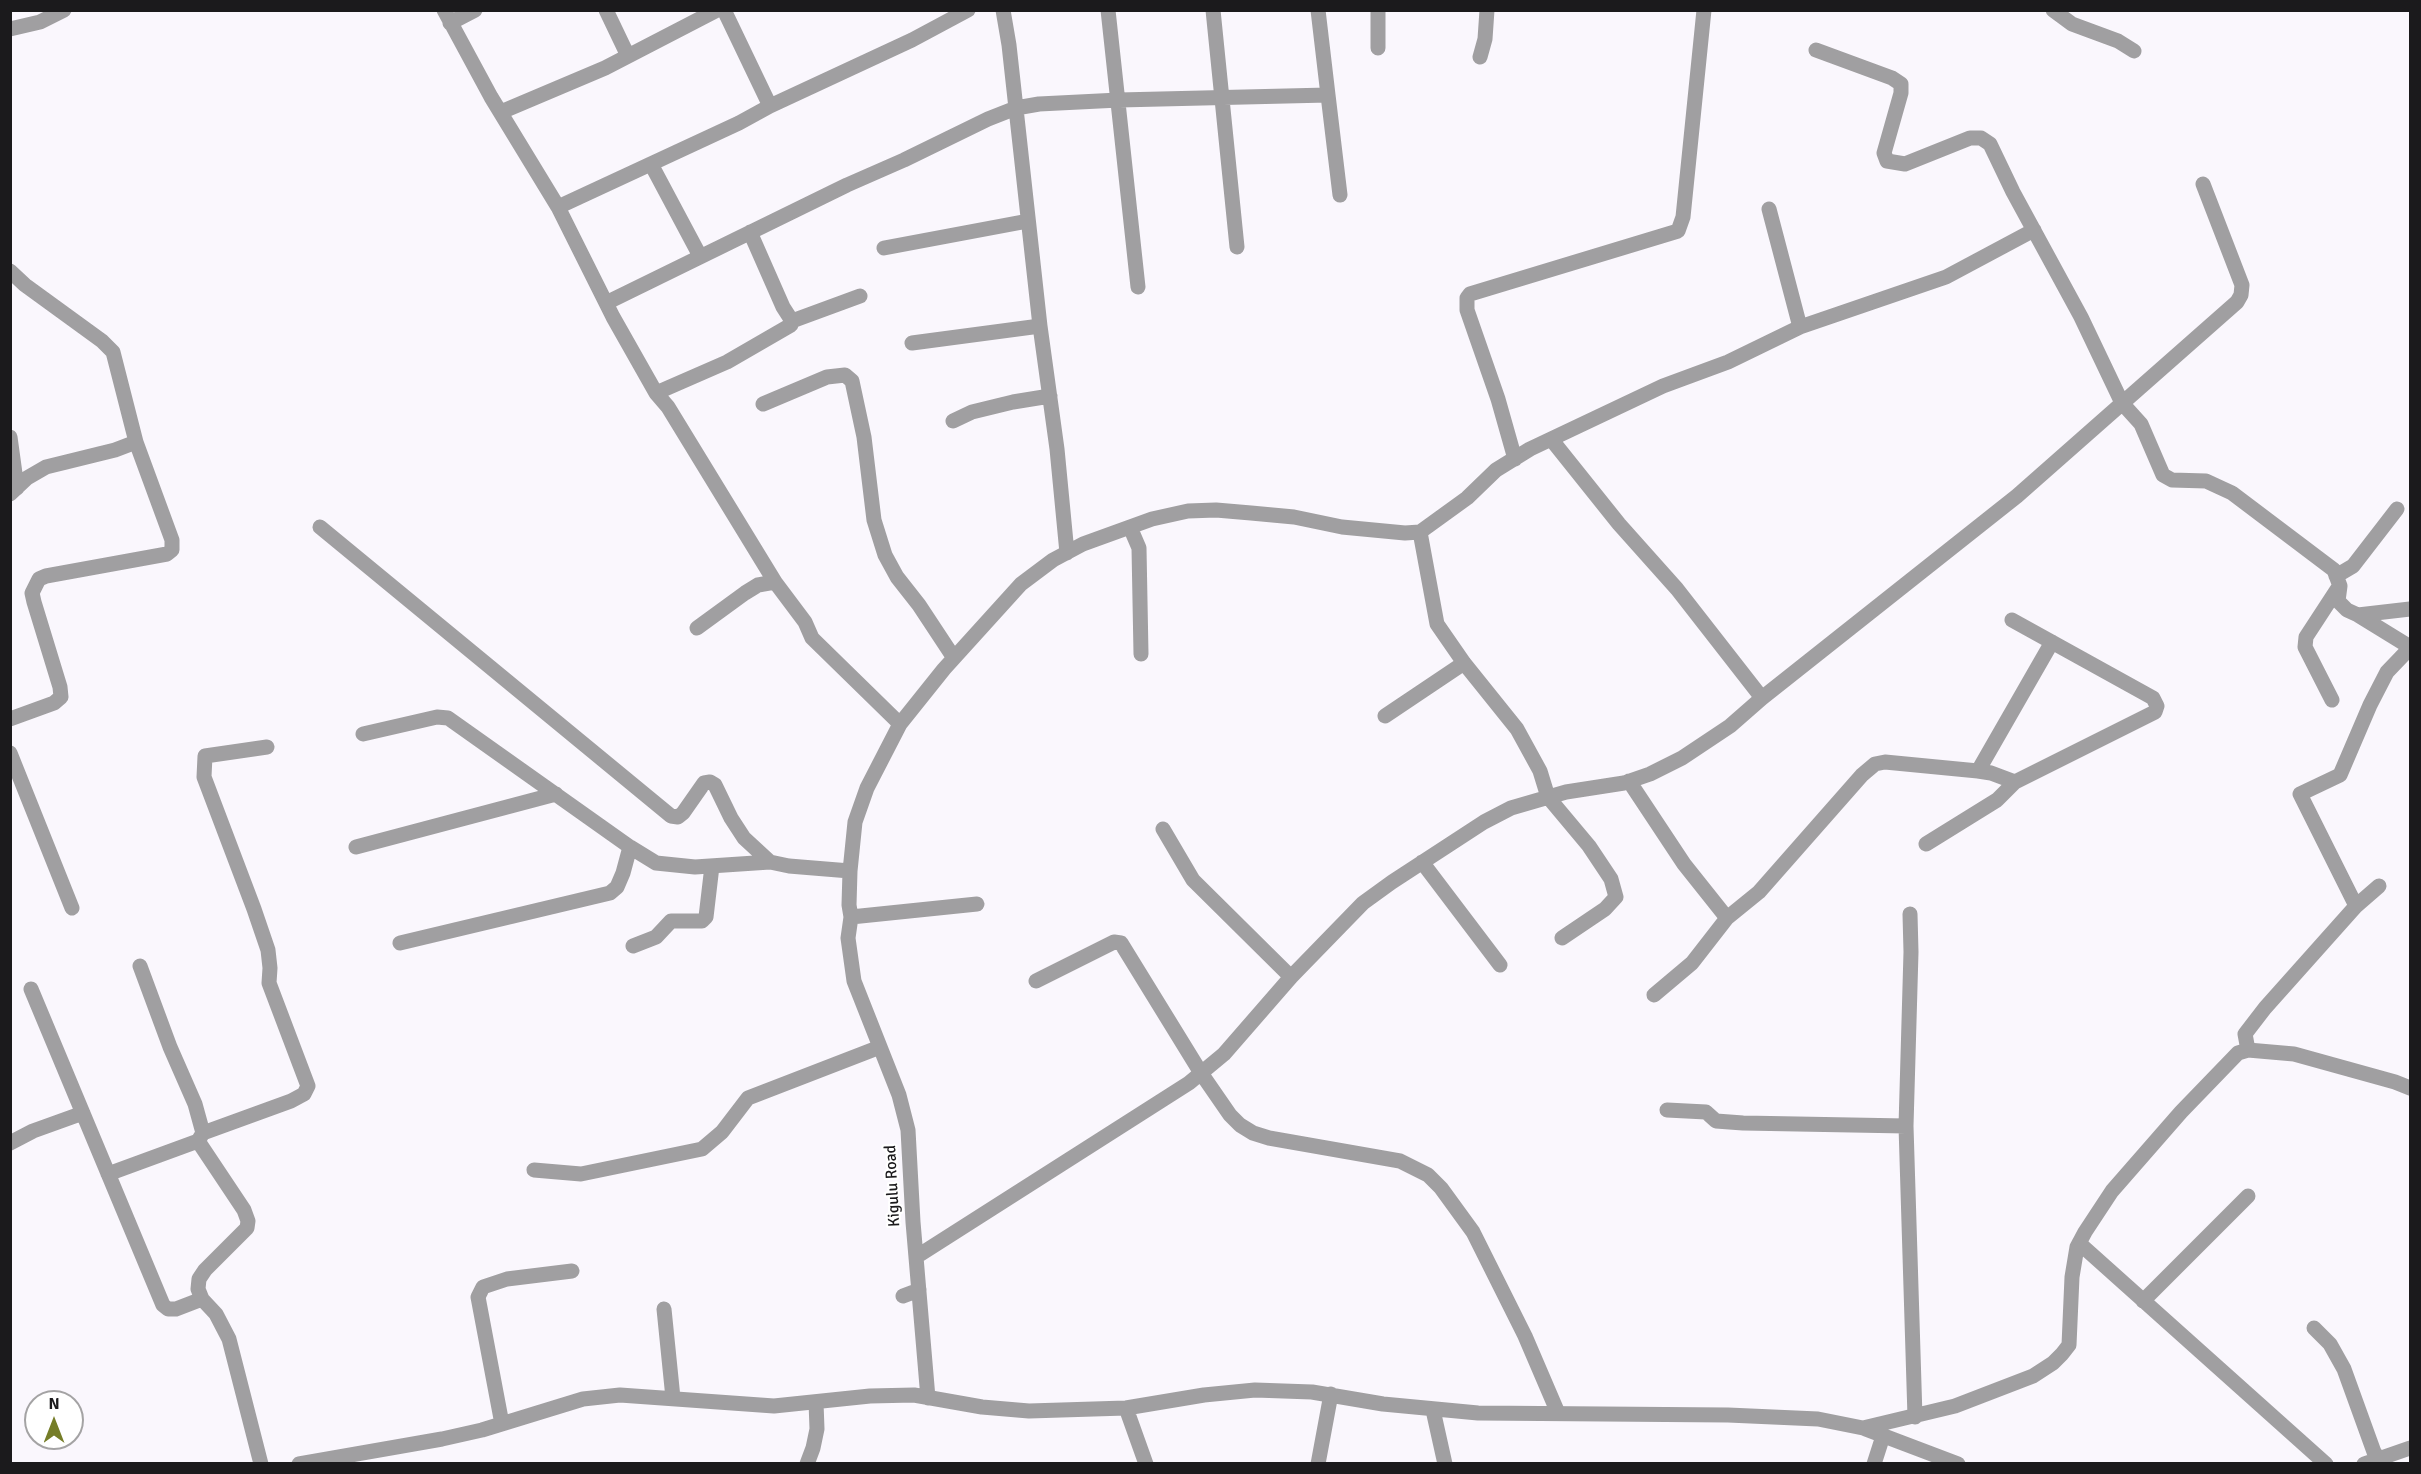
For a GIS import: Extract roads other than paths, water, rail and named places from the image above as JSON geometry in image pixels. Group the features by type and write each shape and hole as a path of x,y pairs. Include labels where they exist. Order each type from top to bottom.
{"street":[{"path":"475,10 447,17 558,207 606,303 656,393 668,407 775,582 805,622 812,638 900,724"},
{"path":"606,10 628,56"},
{"path":"501,112 628,56 717,10"},
{"path":"724,10 770,106"},
{"path":"558,207 739,123 968,10"},
{"path":"1003,10 1067,553"},
{"path":"1108,10 1138,287"},
{"path":"1213,10 1237,247"},
{"path":"1318,10 1340,195"},
{"path":"1378,10 1378,48"},
{"path":"1480,57 1485,39 1487,10"},
{"path":"1515,459 1498,399 1467,310 1467,298 1470,294 1677,231 1683,217 1704,10"},
{"path":"2053,10 2072,24 2118,40 2134,51"},
{"path":"10,29 40,22 61,11"},
{"path":"1816,50 1893,78 1900,84 1901,93 1884,153 1887,162 1905,164 1970,138 1981,138 1990,144 2076,307 2122,403 2141,424 2163,475 2172,480 2205,481 2232,493 2334,570 2338,581 2338,601 2347,610 2410,647 2387,672 2340,775 2300,794 2356,906"},
{"path":"606,303 847,185 1016,108 1039,104 1119,99 1328,95"},
{"path":"651,164 700,256"},
{"path":"916,1257 1173,1095 1224,1054 1291,977 1363,903 1422,862 1511,808 1548,797 1629,781 1650,774 1682,758 1730,726 1762,698 2017,496 2237,302 2241,295 2242,285 2239,274 2203,184"},
{"path":"1769,209 1800,327"},
{"path":"884,248 1028,221"},
{"path":"1562,938 1605,909 1616,897 1611,879 1589,846 1548,797 1540,771 1516,729 1464,663 1437,624 1419,532 1467,498 1496,470 1551,439 1663,386 1728,362 1800,327 1946,277 2034,230"},
{"path":"750,232 783,307 792,321"},
{"path":"10,271 25,285 102,341 113,352 136,442 172,540 172,550 161,556 39,579 32,593 61,697 54,703 10,719"},
{"path":"656,393 727,362 791,325 792,321 860,296"},
{"path":"912,343 1040,326"},
{"path":"763,404 827,377 845,375 852,381 864,437 874,520 882,547 897,577 919,605 954,658"},
{"path":"953,421 972,412 1050,396"},
{"path":"10,437 14,491"},
{"path":"1551,439 1619,524 1677,589 1762,698"},
{"path":"14,491 36,472 46,467 115,450 136,442"},
{"path":"2332,700 2305,647 2306,637 2338,581 2353,566 2397,509"},
{"name":"Kigulu Road","path":"928,1398 906,1121 899,1095 854,981 848,938 851,917 849,871 855,822 877,767 900,724 954,658 1021,584 1083,544 1152,519 1188,511 1216,510 1294,517 1382,531 1419,532"},
{"path":"320,527 671,816 678,817 683,813 704,783 710,782 715,785 731,818 744,838 770,862"},
{"path":"1130,527 1139,548 1141,654"},
{"path":"697,628 758,585 775,582"},
{"path":"2358,615 2410,609"},
{"path":"1926,844 1997,800 2015,783 2155,712 2157,705 2153,698 2012,620"},
{"path":"1978,771 2052,642"},
{"path":"1385,716 1464,663"},
{"path":"363,735 437,717 448,718 656,863 695,867 770,862 789,866 849,871"},
{"path":"108,1174 291,1101 304,1094 308,1086 269,983 268,950 228,836 206,785 204,771 205,756 267,747"},
{"path":"10,753 72,908"},
{"path":"1654,995 1692,963 1727,918 1760,892 1862,775 1875,764 1885,762 1978,771 1991,773 2015,783"},
{"path":"1629,781 1684,864 1727,918"},
{"path":"356,847 556,794"},
{"path":"1163,829 1193,880 1291,977"},
{"path":"400,943 610,893 617,887 624,873 630,847"},
{"path":"1422,862 1500,965"},
{"path":"633,946 656,937 671,921 702,921 706,917 712,866"},
{"path":"2248,1050 2245,1034 2252,1025 2356,906 2379,886"},
{"path":"851,917 977,904"},
{"path":"1910,915 1906,1126 1915,1417"},
{"path":"1036,981 1114,942 1121,943 1201,1073 1230,1115 1253,1133 1269,1138 1400,1161 1428,1175 1441,1188 1473,1232 1525,1336 1558,1413"},
{"path":"140,966 170,1047 195,1104 201,1137 248,1221 247,1228 198,1279 198,1289 202,1299 216,1314 229,1339 261,1464"},
{"path":"31,989 163,1305 168,1309 176,1309 202,1299"},
{"path":"534,1170 581,1174 702,1149 722,1132 748,1098 880,1047"},
{"path":"1863,1428 1955,1406 2033,1376 2062,1354 2069,1345 2072,1277 2079,1243 2112,1191 2232,1057 2248,1050 2294,1054 2410,1088"},
{"path":"1667,1110 1706,1112 1716,1121 1743,1123 1906,1126"},
{"path":"10,1143 33,1131 83,1113"},
{"path":"2143,1301 2248,1196"},
{"path":"2079,1243 2326,1464"},
{"path":"502,1424 478,1297 483,1287 507,1279 572,1271"},
{"path":"903,1296 919,1290"},
{"path":"664,1309 673,1398"},
{"path":"2314,1328 2330,1344 2344,1369 2374,1452 2371,1461"},
{"path":"299,1464 408,1446 502,1424 564,1404 600,1396 641,1395 753,1406 893,1395 1029,1411 1126,1408 1246,1390 1291,1390 1331,1394 1433,1410 1818,1419 1863,1428 1958,1464"},
{"path":"1318,1464 1331,1394"},
{"path":"807,1464 817,1429 816,1402"},
{"path":"1126,1408 1146,1464"},
{"path":"1433,1410 1445,1464"},
{"path":"1874,1464 1883,1436"},
{"path":"2371,1461 2410,1448"}]}
